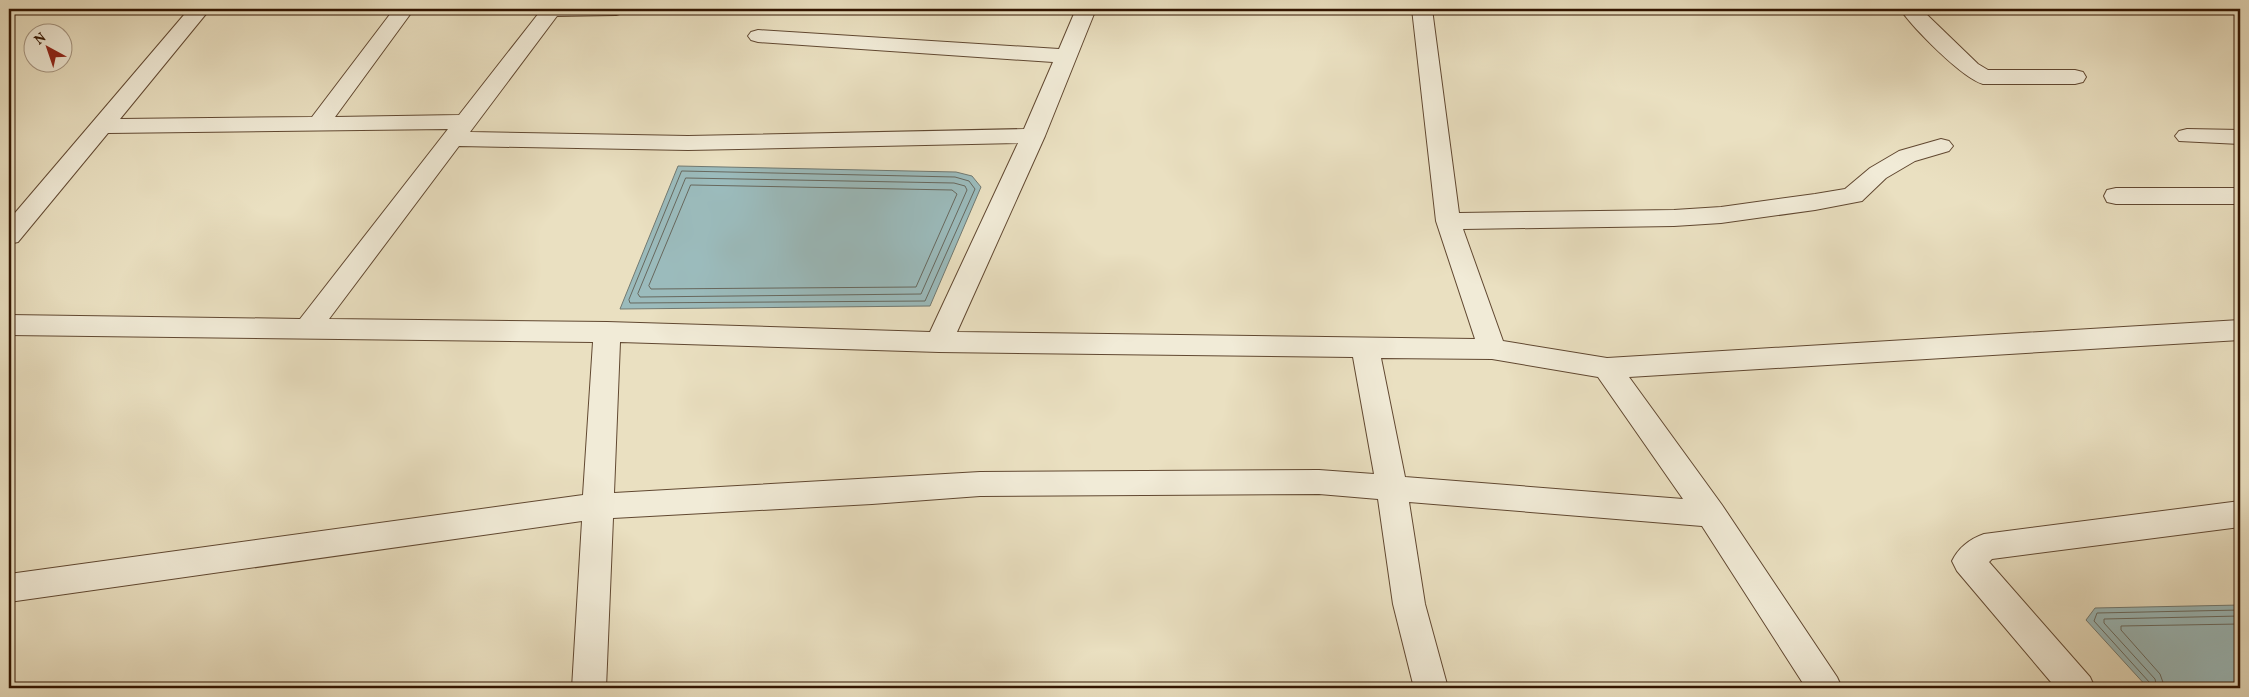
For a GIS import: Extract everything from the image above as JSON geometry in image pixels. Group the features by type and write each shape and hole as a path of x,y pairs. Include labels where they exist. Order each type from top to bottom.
{"street":[{"path":"9,236 200,9"},
{"path":"318,124 404,9"},
{"path":"306,330 551,9 616,9"},
{"path":"939,342 1034,136 1086,9"},
{"path":"1422,9 1448,221 1492,349"},
{"path":"1910,9 1970,69 1984,77 2075,77"},
{"path":"758,36 1067,56"},
{"path":"100,126 318,124 688,143 1034,136"},
{"path":"2187,136 2240,137"},
{"path":"1448,221 1674,218 1721,215 1815,202 1853,195 1878,173 1907,156 1940,146"},
{"path":"2116,196 2240,196"},
{"path":"9,325 306,330 607,332 939,342 1492,349 1607,368 2240,330"},
{"path":"589,688 607,332"},
{"path":"1365,347 1392,488 1409,604 1431,688"},
{"path":"1607,368 1711,514 1825,688"},
{"path":"9,588 597,506 872,492 980,484 1319,482 1711,514"},
{"path":"2078,688 1968,561 1984,547 2240,514"}],"water":[{"path":"678,166 956,172 972,176 981,187 930,306 620,309"},
{"path":"2240,605 2240,688 2148,688 2086,620 2095,608"}]}
